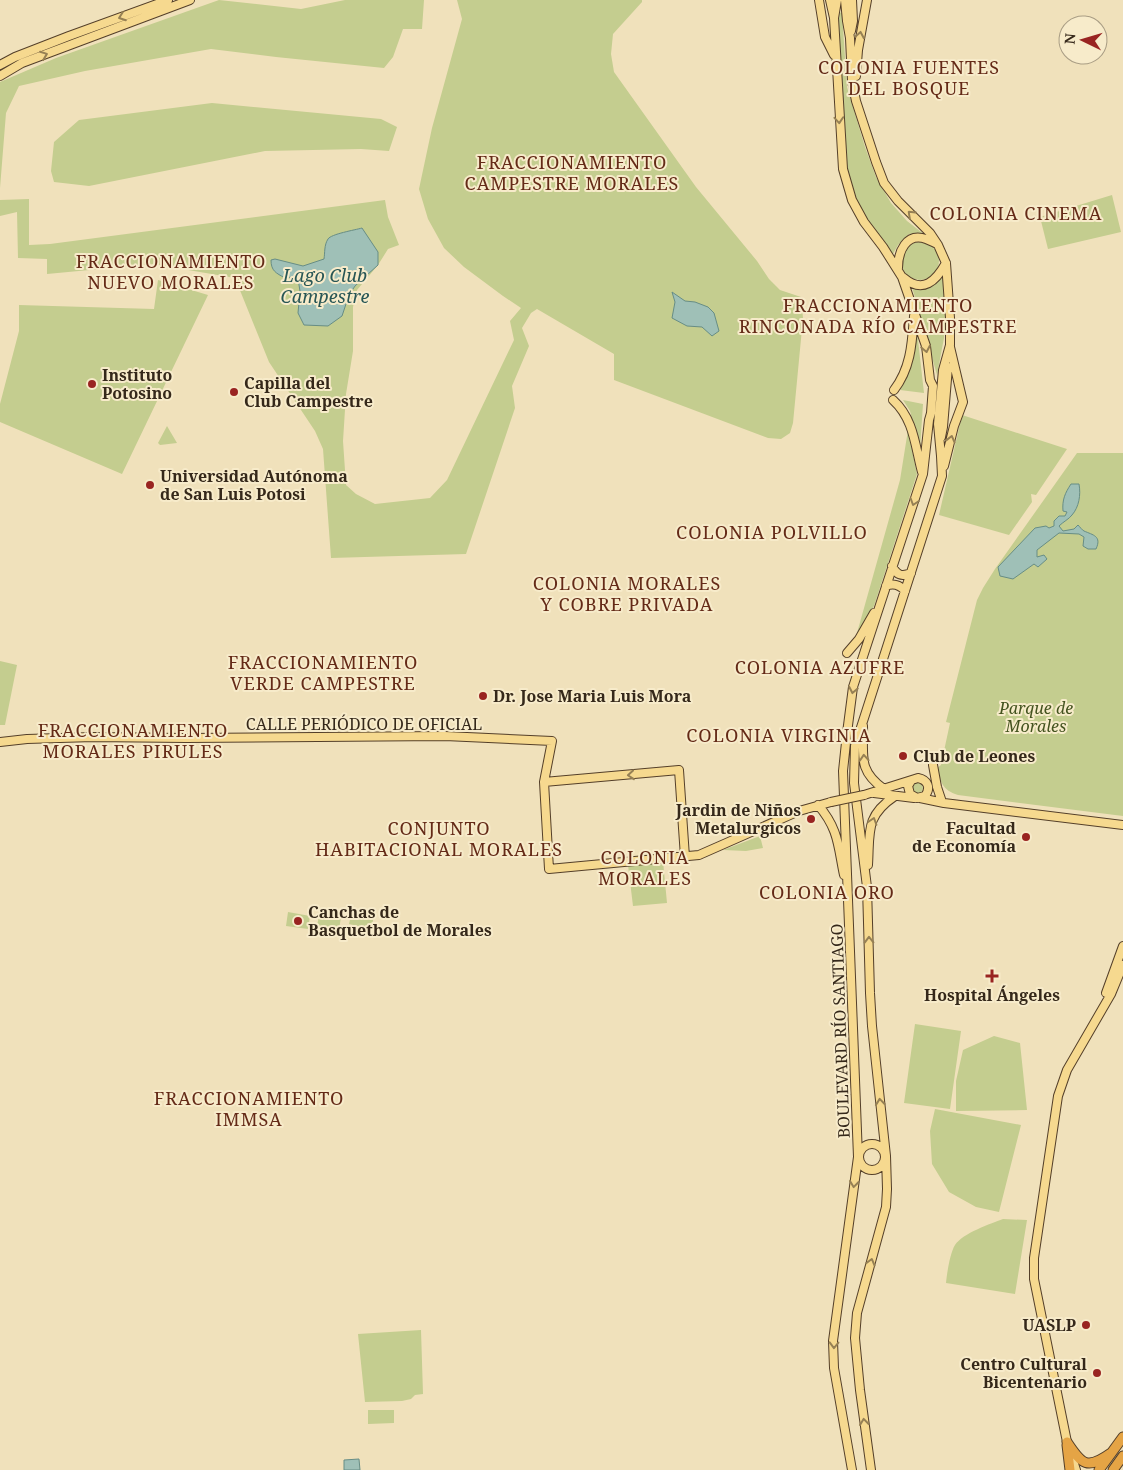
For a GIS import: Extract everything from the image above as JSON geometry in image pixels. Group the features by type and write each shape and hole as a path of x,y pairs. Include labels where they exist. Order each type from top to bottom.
{"highway":[{"path":"1099,1470 1123,1436"},
{"path":"1067,1442 1076,1456 1084,1462 1099,1462 1111,1453"},
{"path":"1067,1442 1070,1470"},
{"path":"1113,1470 1123,1456"}],"main road":[{"path":"0,65 15,57 168,0"},
{"path":"0,76 22,63 190,0"},
{"path":"819,0 826,37 836,59"},
{"name":"BOULEVARD RÍO SANTIAGO","path":"830,0 834,18 843,169 852,200 864,222 900,273 926,346 930,380 933,386 923,474 853,687 843,771 858,1157 833,1341 834,1368 852,1470"},
{"name":"BOULEVARD RÍO SANTIAGO","path":"834,18 837,0"},
{"name":"BOULEVARD RÍO SANTIAGO","path":"845,0 846,21 850,38 852,81 856,101 876,162 884,183 898,201 930,233 938,245 946,263 950,318 944,427 940,442 942,476 855,746 854,783 867,887 870,993 886,1156 887,1190 886,1207 857,1313 855,1338 871,1470"},
{"name":"BOULEVARD RÍO SANTIAGO","path":"850,38 853,20 852,0"},
{"path":"856,101 858,50 867,0"},
{"path":"938,245 924,238 909,240 898,257 900,273 910,284 929,284 937,277 946,263"},
{"path":"894,390 902,380 908,360 912,344 914,312"},
{"path":"942,476 954,426 963,402 950,345"},
{"path":"893,400 903,410 909,420 923,474"},
{"path":"892,566 900,576 911,574"},
{"path":"886,586 891,584 897,585 905,591"},
{"path":"847,653 859,639 881,601"},
{"path":"851,635 853,638 859,639"},
{"path":"863,720 864,767 870,777 884,789"},
{"name":"CALLE PERIÓDICO DE OFICIAL","path":"0,742 27,739 93,737 445,736 552,742 544,782"},
{"path":"933,765 937,787 943,802"},
{"path":"685,857 679,770 544,782 549,869 582,865 685,857 699,855 818,805 868,794 916,778 923,779 927,783 928,788 927,794 917,798"},
{"path":"911,781 908,786 908,792 917,798"},
{"path":"928,788 943,802"},
{"path":"868,794 917,798 1123,825"},
{"path":"867,887 872,819 877,810 895,796"},
{"path":"818,805 830,822 838,842 848,892"},
{"path":"1105,1002 1106,993 1123,946"},
{"path":"1076,1470 1067,1442 1034,1279 1034,1258 1058,1096 1067,1070 1111,994 1123,965"},
{"path":"869,1144 880,1146 886,1156 884,1164 879,1169 872,1171 860,1164 858,1157 861,1148 869,1144"}],"green space":[{"path":"219,0 301,9 345,0 424,0 422,29 403,29 393,57 384,68 211,49 85,71 19,86 6,113 0,188 0,82 56,58"},
{"path":"457,0 642,0 613,34 611,54 614,72 696,187 757,261 769,279 780,290 801,297 803,318 793,423 790,433 781,439 768,438 614,380 614,354 537,309 531,313 522,328 529,346 512,386 515,408 466,554 331,558 323,449 315,431 269,362 235,278 153,264 47,274 47,259 18,258 17,212 0,216 0,200 29,199 29,245 50,244 385,200 388,217 399,245 388,249 378,265 357,290 353,307 353,351 346,394 343,441 346,485 356,494 375,504 430,498 447,480 514,340 510,321 521,308 464,267 444,248 428,219 419,189 432,128 462,19"},
{"path":"839,12 842,13 847,87 876,177 891,203 907,221 925,235 909,234 898,245 893,254 863,216 853,193 846,168 838,44"},
{"path":"212,103 381,119 397,127 389,151 361,149 265,151 89,186 54,182 51,171 54,142 79,120"},
{"path":"1112,195 1121,232 1048,249 1040,217"},
{"path":"920,242 934,247 939,261 934,275 920,280 906,275 901,261 906,247"},
{"path":"944,274 946,305 944,338 937,375 912,287 927,288 937,282"},
{"path":"158,280 208,295 122,474 0,422 0,404 19,331 19,305 154,309"},
{"path":"917,331 924,393 900,390 911,363"},
{"path":"903,400 923,404 920,449 910,411"},
{"path":"962,415 1067,449 1036,495 1031,494 1032,502 1009,535 939,515"},
{"path":"167,426 177,443 160,445 158,443"},
{"path":"908,430 917,474 874,606 857,633 900,480"},
{"name":"Parque de Morales","path":"1077,453 1123,453 1123,816 958,795 945,788 937,768 941,765 950,723 946,722 977,600 995,569"},
{"path":"0,661 17,665 5,725 0,725"},
{"path":"919,782 922,783 922,793 915,794 912,793 911,786 912,783"},
{"path":"760,836 763,848 746,851 723,850"},
{"path":"663,861 667,903 633,906 628,865"},
{"name":"Canchas de Basquetbol de Morales","path":"352,911 374,916 371,929 349,924"},
{"name":"Canchas de Basquetbol de Morales","path":"288,912 310,916 308,929 286,926"},
{"name":"Canchas de Basquetbol de Morales","path":"320,913 341,917 339,930 317,925"},
{"path":"915,1024 961,1031 950,1109 904,1103"},
{"path":"994,1036 1020,1043 1027,1110 956,1111 956,1081 963,1050"},
{"path":"935,1109 1021,1125 999,1212 976,1207 949,1192 932,1164 930,1131"},
{"path":"1003,1219 1027,1220 1015,1294 946,1283 955,1245 977,1229"},
{"path":"421,1330 423,1394 415,1395 411,1399 402,1401 365,1402 358,1334"},
{"path":"368,1410 394,1410 394,1423 368,1424"}],"water":[{"name":"Lago Club Campestre","path":"362,228 378,252 378,265 355,286 349,295 342,316 328,326 304,325 298,313 300,291 298,279 285,278 277,273 272,267 271,260 275,259 303,266 324,259 326,244 330,237"},
{"path":"672,292 685,301 695,302 708,307 714,313 719,331 712,336 702,327 687,326 672,318 675,302"},
{"path":"1071,484 1079,484 1080,497 1078,505 1071,516 1059,526 1063,531 1074,529 1078,525 1083,531 1096,537 1098,545 1096,549 1088,549 1083,546 1084,537 1079,534 1059,533 1037,550 1037,557 1044,555 1047,559 1038,567 1034,564 1013,579 1000,576 998,567 1035,528 1054,526 1054,521 1059,516 1065,516 1067,512 1063,511 1064,500"},
{"path":"359,1459 360,1470 344,1470 344,1460"}],"place":[{"name":"Instituto Potosino","path":"92,384"},
{"name":"Capilla del Club Campestre","path":"234,392"},
{"name":"Universidad Autónoma de San Luis Potosi","path":"150,485"},
{"name":"Dr. Jose Maria Luis Mora","path":"483,696"},
{"name":"Club de Leones","path":"903,756"},
{"name":"Jardin de Niños Metalurgicos","path":"811,819"},
{"name":"Facultad de Economía","path":"1026,837"},
{"name":"Canchas de Basquetbol de Morales","path":"298,921"},
{"name":"Hospital Ángeles","path":"992,976"},
{"name":"UASLP","path":"1086,1325"},
{"name":"Centro Cultural Bicentenario","path":"1097,1373"}],"district":[{"name":"COLONIA FUENTES DEL BOSQUE","path":"909,78"},
{"name":"FRACCIONAMIENTO CAMPESTRE MORALES","path":"572,173"},
{"name":"COLONIA CINEMA","path":"1016,214"},
{"name":"FRACCIONAMIENTO NUEVO MORALES","path":"171,272"},
{"name":"FRACCIONAMIENTO RINCONADA RÍO CAMPESTRE","path":"878,316"},
{"name":"COLONIA POLVILLO","path":"772,533"},
{"name":"COLONIA MORALES Y COBRE PRIVADA","path":"627,594"},
{"name":"COLONIA AZUFRE","path":"820,668"},
{"name":"FRACCIONAMIENTO VERDE CAMPESTRE","path":"323,673"},
{"name":"COLONIA VIRGINIA","path":"779,736"},
{"name":"FRACCIONAMIENTO MORALES PIRULES","path":"133,741"},
{"name":"CONJUNTO HABITACIONAL MORALES","path":"439,840"},
{"name":"COLONIA MORALES","path":"645,868"},
{"name":"COLONIA ORO","path":"827,893"},
{"name":"FRACCIONAMIENTO IMMSA","path":"249,1109"}]}
